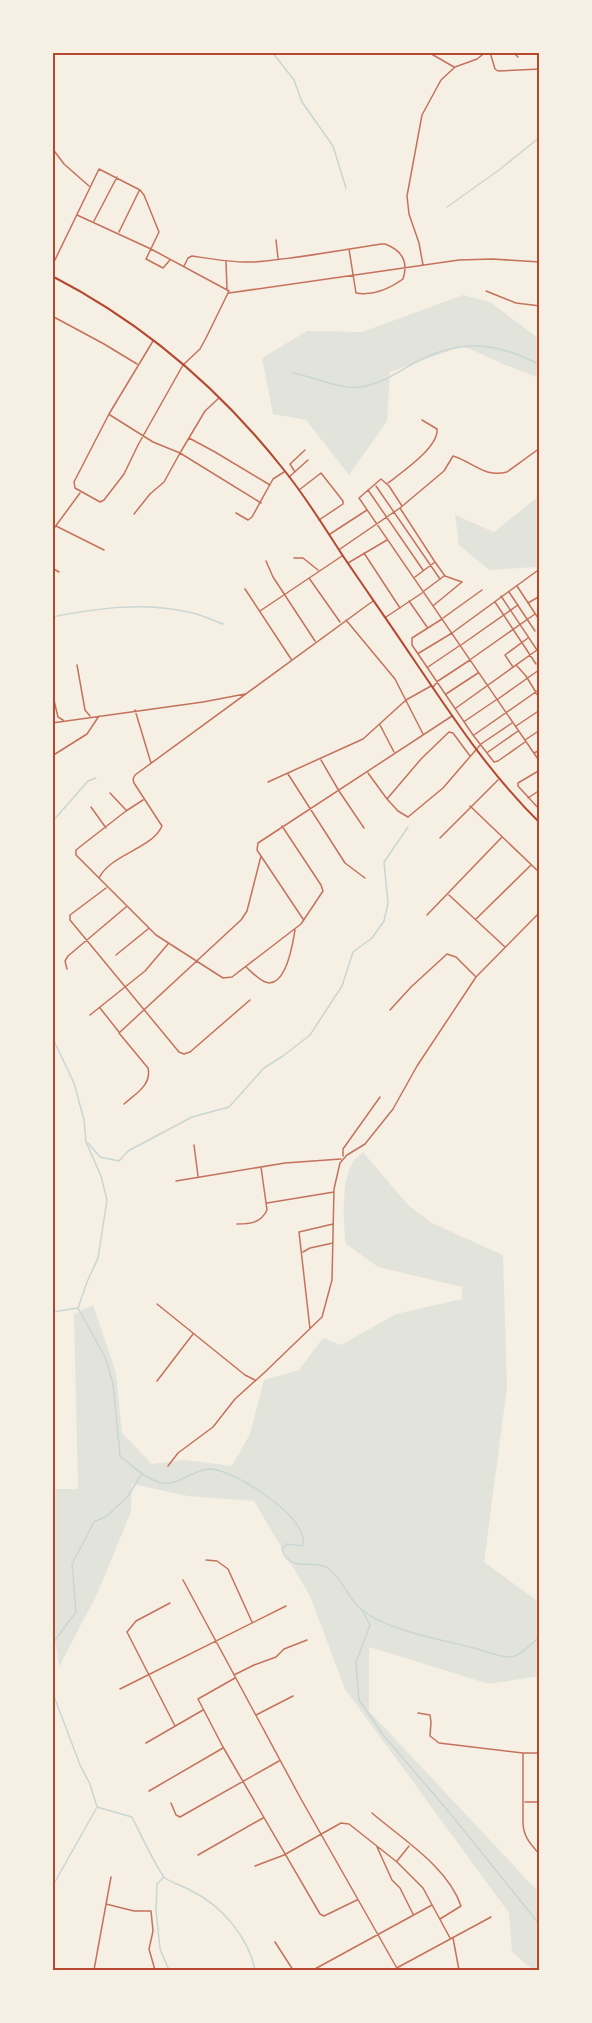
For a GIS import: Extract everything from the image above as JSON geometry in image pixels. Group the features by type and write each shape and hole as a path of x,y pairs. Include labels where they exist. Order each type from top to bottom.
{"main road":[{"path":"52,276 112,309 153,340 220,398 285,471 476,750 499,779 540,823"}],"street":[{"path":"429,52 454,67"},
{"path":"424,266 409,214 408,186 422,115 441,80 454,67 477,59 486,52"},
{"path":"490,52 495,69 498,71 540,69"},
{"path":"513,52 518,57"},
{"path":"52,148 64,164 91,187"},
{"path":"52,266 99,170 140,190 159,227 158,237 146,258 163,268 170,259"},
{"path":"94,222 117,177"},
{"path":"119,233 140,190"},
{"path":"77,215 119,233 227,289"},
{"path":"276,240 278,258"},
{"path":"184,267 188,258 192,256 251,262 349,249 387,245 402,254 405,269 403,279 387,289 356,292 349,249"},
{"path":"153,340 109,414 75,479 75,488 100,501 104,500 124,474 183,365 200,349 229,294 226,260"},
{"path":"229,294 467,260 540,262"},
{"path":"486,291 516,303 540,306"},
{"path":"52,316 138,365"},
{"path":"134,514 150,494 164,482 205,411 220,398"},
{"path":"109,414 160,445 180,453 261,503"},
{"path":"388,484 425,452 436,438 437,429 423,420"},
{"path":"189,438 270,485"},
{"path":"339,550 401,507 444,471 453,456 483,472 495,474 507,472 540,448"},
{"path":"295,472 290,464 305,450"},
{"path":"289,477 308,460"},
{"path":"236,513 248,520 252,517 274,478 285,471"},
{"path":"298,490 321,473 343,501 343,504 319,520"},
{"path":"433,606 462,582 445,576 388,484 381,479 359,498 515,727 540,762"},
{"path":"375,484 440,579"},
{"path":"368,490 423,570"},
{"path":"52,531 81,492"},
{"path":"329,535 367,510"},
{"path":"56,526 104,550"},
{"path":"348,563 387,539"},
{"path":"364,553 400,608"},
{"path":"260,612 343,555"},
{"path":"294,558 309,561 318,571"},
{"path":"266,561 284,594 316,641"},
{"path":"414,578 435,562"},
{"path":"52,568 59,572"},
{"path":"418,654 452,633 537,571"},
{"path":"385,617 445,576"},
{"path":"309,578 340,623"},
{"path":"517,586 540,621"},
{"path":"245,589 291,660"},
{"path":"482,590 411,639 411,643 473,735 496,762 540,730"},
{"path":"509,591 535,631"},
{"path":"528,603 540,596"},
{"path":"455,708 537,650 501,597"},
{"path":"98,879 100,874 115,860 151,838 162,826 143,800 133,779 340,623 373,601"},
{"path":"409,601 428,627"},
{"path":"494,602 536,664"},
{"path":"428,667 518,605"},
{"path":"268,782 363,739 406,700 432,686 535,614"},
{"path":"346,619 396,679 423,735"},
{"path":"513,668 505,655 529,637"},
{"path":"77,665 85,711 91,716"},
{"path":"517,666 540,699"},
{"path":"464,722 538,670"},
{"path":"446,694 479,673"},
{"path":"473,735 540,689"},
{"path":"52,692 58,717 64,721"},
{"path":"52,723 203,702 246,693"},
{"path":"135,710 151,764"},
{"path":"515,727 540,710"},
{"path":"52,756 87,734 100,715"},
{"path":"304,920 261,856 256,846 258,843 452,716"},
{"path":"367,772 387,799 408,818 443,788 481,744 512,722"},
{"path":"380,725 394,753"},
{"path":"487,752 518,731"},
{"path":"387,799 421,759 450,732 470,756"},
{"path":"534,754 540,750"},
{"path":"321,759 364,828"},
{"path":"540,770 518,784 540,810"},
{"path":"288,773 345,863 364,878"},
{"path":"440,838 499,779"},
{"path":"528,798 540,790"},
{"path":"110,793 126,811"},
{"path":"143,800 76,850 79,859 148,928 222,978 232,977 295,930 323,891 282,826"},
{"path":"470,806 540,873"},
{"path":"90,807 106,828"},
{"path":"428,915 502,837"},
{"path":"119,1033 241,920 247,911 261,856"},
{"path":"476,919 531,865"},
{"path":"106,887 69,917 179,1052 184,1054 190,1052 250,1000"},
{"path":"448,894 506,947"},
{"path":"67,969 66,958 126,906"},
{"path":"176,1180 343,1158 365,1144 393,1109 417,1066 476,977 540,912"},
{"path":"116,955 148,928"},
{"path":"246,966 263,981 270,983 277,981 290,958 295,930"},
{"path":"90,1015 145,971 169,944"},
{"path":"390,1010 447,954 456,957 476,977"},
{"path":"100,1008 148,1068 147,1083 124,1104"},
{"path":"168,1466 178,1453 213,1427 235,1399 316,1324 325,1309 332,1280 334,1192 343,1158 343,1149 380,1097"},
{"path":"194,1145 198,1177"},
{"path":"237,1224 253,1224 267,1210 261,1167"},
{"path":"266,1203 334,1192"},
{"path":"310,1329 299,1232 334,1224"},
{"path":"302,1253 310,1248 334,1243"},
{"path":"157,1304 245,1375 256,1380"},
{"path":"158,1381 194,1334"},
{"path":"206,1560 217,1561 228,1569 252,1623"},
{"path":"183,1580 280,1761 397,1969"},
{"path":"170,1603 136,1621 128,1630 128,1636 175,1726"},
{"path":"120,1689 286,1606"},
{"path":"307,1641 284,1649 276,1657 254,1665 198,1699 263,1818 321,1916 357,1899"},
{"path":"255,1715 293,1696"},
{"path":"146,1743 204,1709"},
{"path":"418,1713 430,1715 430,1734 439,1743 540,1753"},
{"path":"148,1791 223,1747"},
{"path":"523,1753 524,1834 540,1855"},
{"path":"171,1803 176,1815 180,1817 280,1761"},
{"path":"524,1802 540,1802"},
{"path":"372,1813 446,1878 460,1904 440,1919"},
{"path":"198,1854 263,1818"},
{"path":"255,1866 284,1855 320,1833 345,1823 397,1862 423,1888 451,1938 459,1971"},
{"path":"375,1845 413,1915"},
{"path":"397,1862 410,1845"},
{"path":"94,1971 111,1877"},
{"path":"106,1904 134,1911 151,1911 153,1930 149,1949 155,1971"},
{"path":"313,1971 432,1904"},
{"path":"393,1971 491,1917"},
{"path":"275,1942 293,1971"}],"shaded area":[{"path":"463,295 490,302 539,339 539,378 463,346 390,372 387,421 349,475 306,420 273,414 262,358 307,331 362,332"},
{"path":"539,496 540,565 489,570 459,545 455,515 494,532"},
{"path":"363,1152 408,1205 432,1223 503,1255 507,1387 484,1562 539,1602 539,1676 489,1684 369,1647 369,1711 539,1891 539,1970 533,1970 512,1952 509,1913 345,1689 310,1596 254,1501 188,1496 132,1484 131,1512 97,1594 59,1667 56,1647 52,1641 52,1489 78,1489 74,1314 93,1305 116,1373 122,1433 152,1464 185,1460 232,1466 250,1434 264,1380 299,1370 323,1338 341,1345 396,1314 462,1299 462,1287 378,1267 346,1244 344,1214 346,1180 353,1162"}],"waterway":[{"path":"272,52 294,80 302,102 333,146 346,188"},
{"path":"447,207 540,137"},
{"path":"293,373 335,385 366,386 381,381 430,355 446,350 477,346 508,351 540,365"},
{"path":"52,617 103,609 154,607 192,613 223,624"},
{"path":"52,822 88,781 96,778"},
{"path":"88,1143 100,1157 119,1161 128,1151 192,1117 229,1107 264,1068 310,1035 342,986 353,952 372,938 384,921 388,903 384,862 408,827"},
{"path":"52,1037 74,1083 84,1120 86,1142 101,1176 107,1200 98,1258 78,1308 105,1357 113,1383 120,1456 145,1475 162,1483 174,1482 210,1469 221,1471 252,1486 283,1509 295,1522 302,1535 303,1546 287,1544 282,1549 286,1557 296,1563 322,1565 328,1568 338,1578 357,1606 386,1624 506,1657 518,1654 540,1636"},
{"path":"52,1312 78,1308"},
{"path":"52,1644 76,1612 72,1564 94,1522 107,1516 128,1496 141,1475"},
{"path":"363,1612 370,1625 356,1662 359,1700 384,1736 540,1925"},
{"path":"52,1691 97,1807 132,1817 165,1878 201,1896 222,1913 240,1934 255,1970"},
{"path":"52,1887 96,1809"},
{"path":"164,1877 157,1884 156,1910 160,1949 169,1970"}]}
